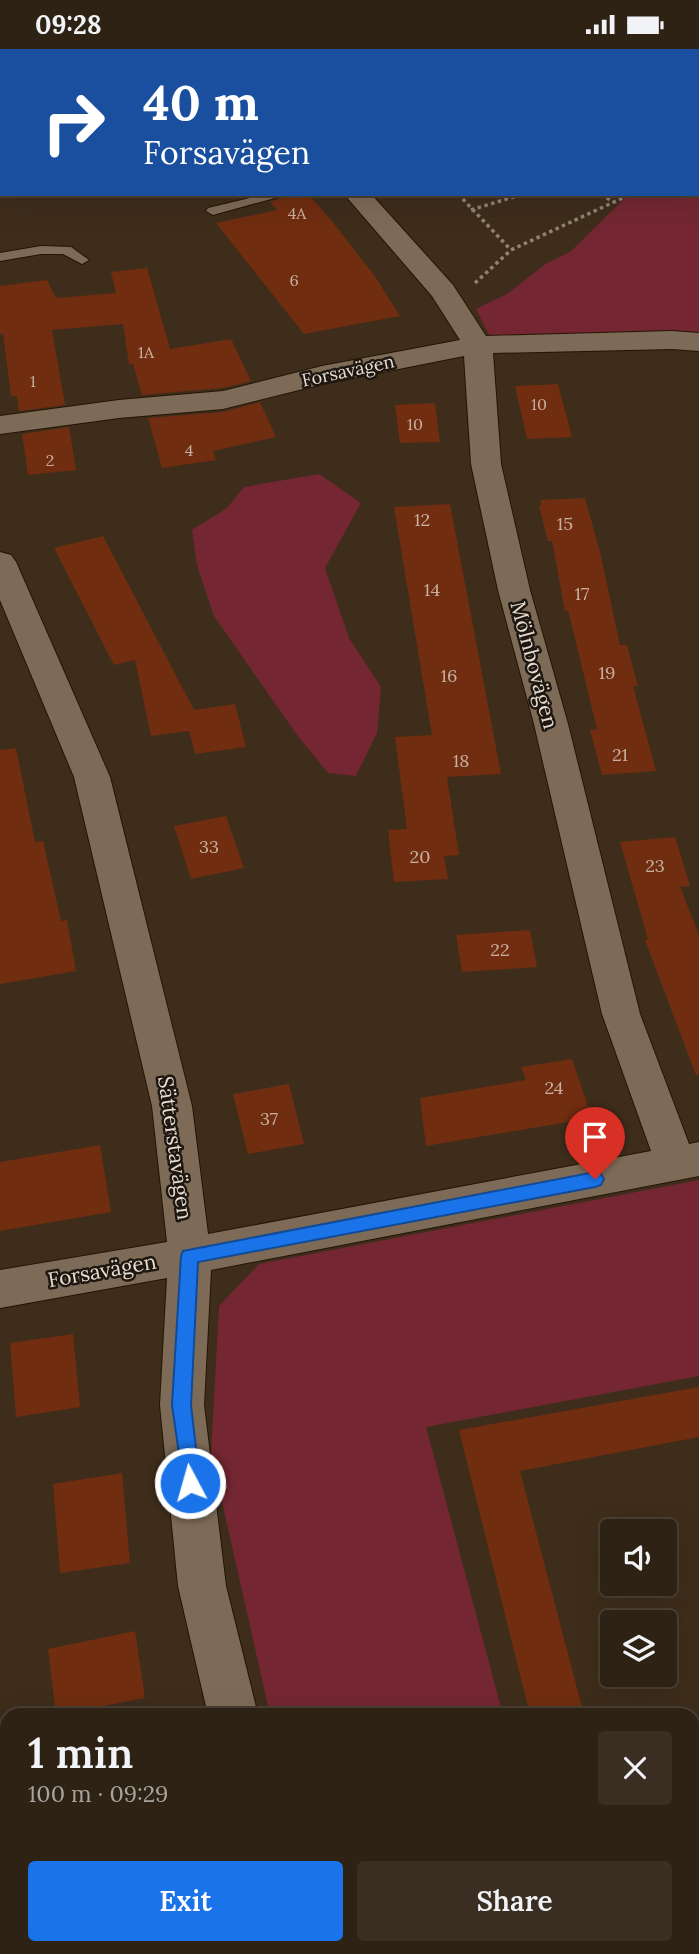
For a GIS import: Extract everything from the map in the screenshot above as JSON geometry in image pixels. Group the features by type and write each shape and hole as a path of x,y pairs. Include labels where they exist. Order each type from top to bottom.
{"street":[{"path":"359,196 443,291 478,345"},
{"name":"Forsavägen","path":"0,425 119,409 223,400 322,375 478,345 672,340 699,342"},
{"name":"Mölnbovägen","path":"478,345 486,464 514,590 551,724 587,882 621,1014 688,1162"},
{"name":"Sätterstavägen","path":"0,562 92,777 172,1106 190,1256 182,1405 202,1586 231,1708"},
{"name":"Forsavägen","path":"0,1289 688,1162"}],"lane":[{"path":"213,211 276,196"},
{"path":"0,257 41,250 66,250 82,260"}],"path":[{"path":"460,196 511,250"},
{"path":"471,209 516,196"},
{"path":"604,196 613,202"},
{"path":"457,314 479,277 511,250 626,196"}],"shaded area":[{"path":"634,196 699,196 699,336 491,339 476,309 507,294 547,263 570,252 624,199"},
{"path":"319,474 361,503 325,568 349,638 381,687 377,733 356,776 328,773 297,735 214,616 197,565 192,530 227,508 244,487"},
{"path":"699,1180 699,1376 426,1427 501,1708 268,1708 211,1453 219,1306 259,1264"}],"building":[{"path":"286,196 310,196 374,275 400,316 304,334 216,223 277,210 270,202"},
{"path":"147,268 170,349 231,339 251,381 223,388 142,395 133,364 129,364 123,324 52,330 65,405 19,411 17,396 11,396 3,334 0,334 0,286 47,280 56,298 116,293 111,272"},
{"path":"558,384 572,437 527,439 515,386"},
{"path":"260,402 276,437 213,451 216,460 162,468 148,418 223,412"},
{"path":"435,403 440,442 400,443 395,405"},
{"path":"69,427 76,470 28,475 22,434"},
{"path":"585,498 620,645 627,645 638,686 633,686 656,771 602,775 590,730 597,729 568,610 565,611 552,541 548,541 539,506 542,505 540,500"},
{"path":"450,504 501,774 447,777 459,855 444,856 448,879 394,882 388,830 407,829 395,737 432,735 394,507"},
{"path":"103,536 194,710 235,704 246,747 195,754 189,731 151,736 135,660 114,665 54,548"},
{"path":"16,748 35,842 43,841 61,921 67,920 76,971 0,984 0,750"},
{"path":"226,816 244,868 191,879 174,826"},
{"path":"675,837 690,886 680,887 699,935 699,1075 696,1075 645,940 648,939 620,842"},
{"path":"530,930 537,967 462,972 456,935"},
{"path":"572,1059 592,1118 426,1146 420,1098 526,1080 521,1067"},
{"path":"289,1084 304,1144 248,1154 233,1094"},
{"path":"100,1145 111,1212 0,1231 0,1162"},
{"path":"73,1334 80,1407 16,1417 10,1343"},
{"path":"699,1387 699,1437 520,1471 582,1708 528,1708 459,1430"},
{"path":"122,1473 130,1563 60,1573 53,1484"},
{"path":"135,1631 145,1698 93,1708 55,1708 48,1649"}],"route":[{"path":"190,1483 182,1405 190,1256 595,1179"}]}
